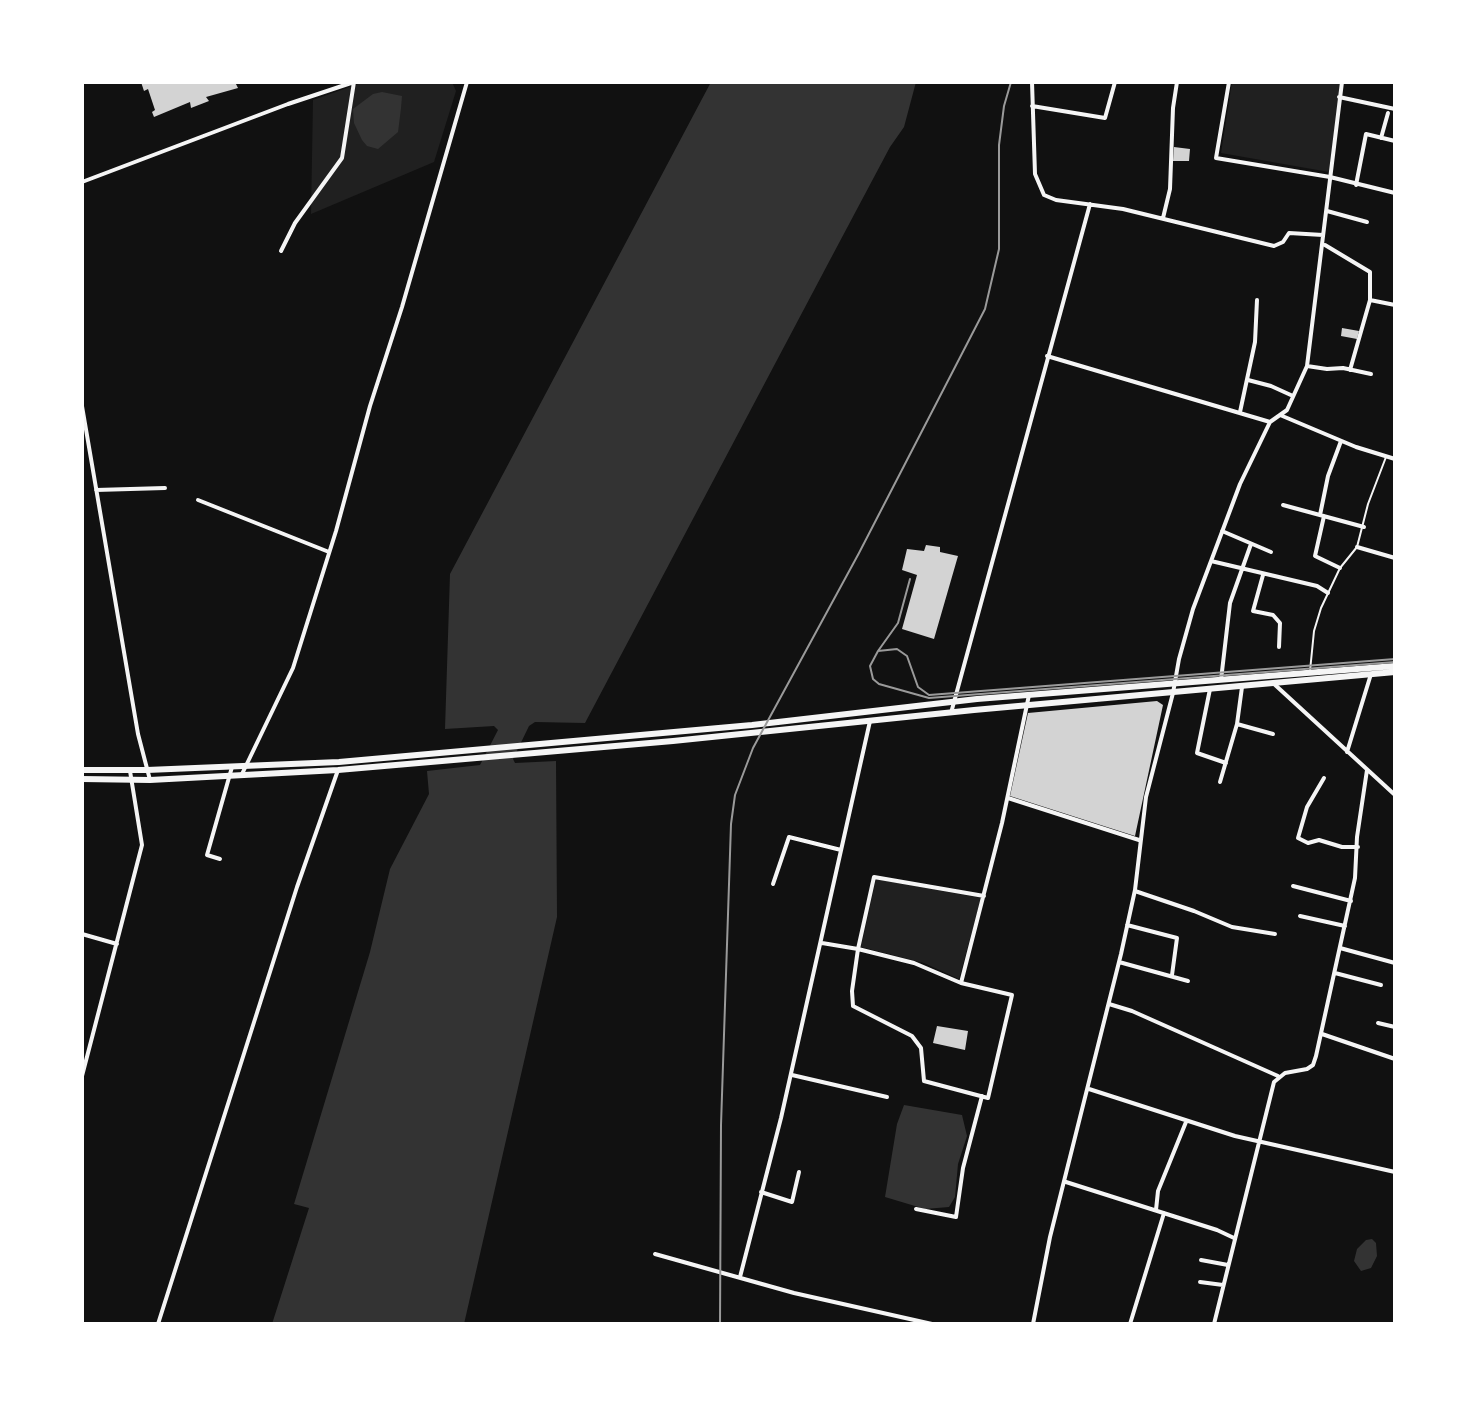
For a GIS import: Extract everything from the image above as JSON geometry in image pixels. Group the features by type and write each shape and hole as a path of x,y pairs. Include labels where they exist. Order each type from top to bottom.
{"main road":[{"path":"534,749 952,700 1272,679 1395,666"},
{"path":"82,779 150,780 246,767 464,755 1242,687 1310,672 1395,672"},
{"path":"82,770 231,771 242,775 338,770 464,755"}],"street":[{"path":"82,182 354,82 342,158 295,223 281,251"},
{"path":"242,775 293,668 467,82"},
{"path":"1032,82 1035,174 1044,195 1056,200 1163,218 1274,246 1283,242 1289,233 1324,235"},
{"path":"1032,106 1105,118 1115,82"},
{"path":"1163,218 1170,189 1177,82"},
{"path":"1229,82 1216,158 1330,177 1395,193"},
{"path":"1033,1324 1050,1237 1129,919 1146,797 1193,609 1240,484 1270,422 1287,410 1307,366 1342,82"},
{"path":"1339,97 1395,109"},
{"path":"1381,138 1388,113"},
{"path":"1356,185 1366,134 1395,141"},
{"path":"951,713 952,700 1090,204"},
{"path":"1327,211 1367,222"},
{"path":"1323,244 1370,272 1370,300 1350,370"},
{"path":"1240,413 1255,342 1257,300"},
{"path":"1370,300 1395,305"},
{"path":"1047,356 1270,422"},
{"path":"1307,366 1371,374"},
{"path":"1248,380 1293,396"},
{"path":"82,406 138,734 150,780"},
{"path":"1280,415 1341,441 1395,459"},
{"path":"1340,568 1315,556 1328,476 1341,441"},
{"path":"96,490 165,488"},
{"path":"198,500 329,552"},
{"path":"1283,505 1364,527"},
{"path":"1222,531 1271,552"},
{"path":"1221,680 1230,603 1251,544"},
{"path":"1357,547 1395,558"},
{"path":"1211,561 1317,586 1328,593"},
{"path":"1263,574 1253,611 1273,615 1280,623 1279,647"},
{"path":"1347,752 1371,670"},
{"path":"1272,679 1395,795"},
{"path":"1220,782 1237,724 1242,687"},
{"path":"1210,689 1197,753 1226,763"},
{"path":"961,983 1008,798 1029,695"},
{"path":"740,1277 822,943 870,721"},
{"path":"1237,724 1273,734"},
{"path":"82,1076 142,845 130,770"},
{"path":"158,1324 282,934 338,770"},
{"path":"1109,1004 1132,1011 1278,1076 1313,1065 1351,901 1367,770"},
{"path":"220,859 207,855 231,771"},
{"path":"1324,778 1307,807 1298,838 1308,843 1319,840 1342,847 1358,847"},
{"path":"1008,798 1139,840"},
{"path":"773,884 789,837 841,850"},
{"path":"822,943 858,949 914,963 961,983 1012,995 988,1098 924,1081 921,1048 912,1036 853,1006 852,991 858,949 874,877 984,896"},
{"path":"1293,886 1351,901"},
{"path":"1135,891 1232,927 1275,934"},
{"path":"1300,916 1346,926"},
{"path":"1127,925 1177,938 1172,975"},
{"path":"82,934 117,944"},
{"path":"1340,948 1395,963"},
{"path":"1119,962 1188,981"},
{"path":"1335,973 1381,985"},
{"path":"1378,1023 1395,1027"},
{"path":"1321,1034 1395,1059"},
{"path":"791,1075 887,1097"},
{"path":"1214,1324 1272,1088 1278,1076"},
{"path":"1088,1089 1259,1143 1395,1172"},
{"path":"916,1209 956,1217 963,1168 982,1096"},
{"path":"1156,1210 1158,1191 1186,1122"},
{"path":"761,1192 792,1202 799,1172"},
{"path":"1065,1181 1234,1238"},
{"path":"1130,1324 1164,1213"},
{"path":"655,1254 932,1324"},
{"path":"1201,1260 1228,1265"},
{"path":"1200,1282 1223,1285"}],"lane":[{"path":"1310,672 1315,625 1340,568 1357,547 1368,504 1386,456"}],"shaded area":[{"path":"364,82 452,82 456,91 434,162 311,214 313,100"},
{"path":"711,82 916,82 904,127 890,147 585,723 535,722 529,726 513,759 515,763 556,761 557,917 464,1324 272,1324 309,1208 294,1204 370,952 390,869 429,794 427,771 480,765 498,730 494,726 445,729 450,574"},
{"path":"1232,82 1341,82 1329,172 1221,153"},
{"path":"382,92 402,96 398,132 378,149 367,146 362,140 354,123 353,109 373,94"},
{"path":"876,879 981,898 959,979 924,963 861,947"},
{"path":"904,1105 962,1115 967,1136 958,1164 955,1197 949,1207 925,1209 885,1197 897,1124"},
{"path":"1372,1239 1376,1243 1377,1256 1371,1268 1361,1271 1354,1261 1357,1249 1366,1240"}],"building":[{"path":"141,82 235,82 238,88 206,97 209,101 191,108 190,102 154,117 152,112 155,110 148,89 144,91"},
{"path":"1174,147 1190,149 1189,161 1173,161"},
{"path":"1342,328 1359,331 1357,339 1341,336"},
{"path":"926,545 940,547 940,552 958,556 934,639 902,629 917,575 902,570 907,549 924,551"},
{"path":"1157,701 1163,705 1135,836 1010,796 1028,713"},
{"path":"937,1026 968,1031 965,1050 933,1043"}],"tram line":[{"path":"878,651 898,623 910,579"},
{"path":"1395,659 929,695 918,687 907,656 897,649 878,651 870,666 873,679 879,684 929,698 1395,662"}],"railway":[{"path":"720,1324 721,1125 731,824 735,795 753,748 859,553 985,309 999,249 999,145 1011,82"}]}
